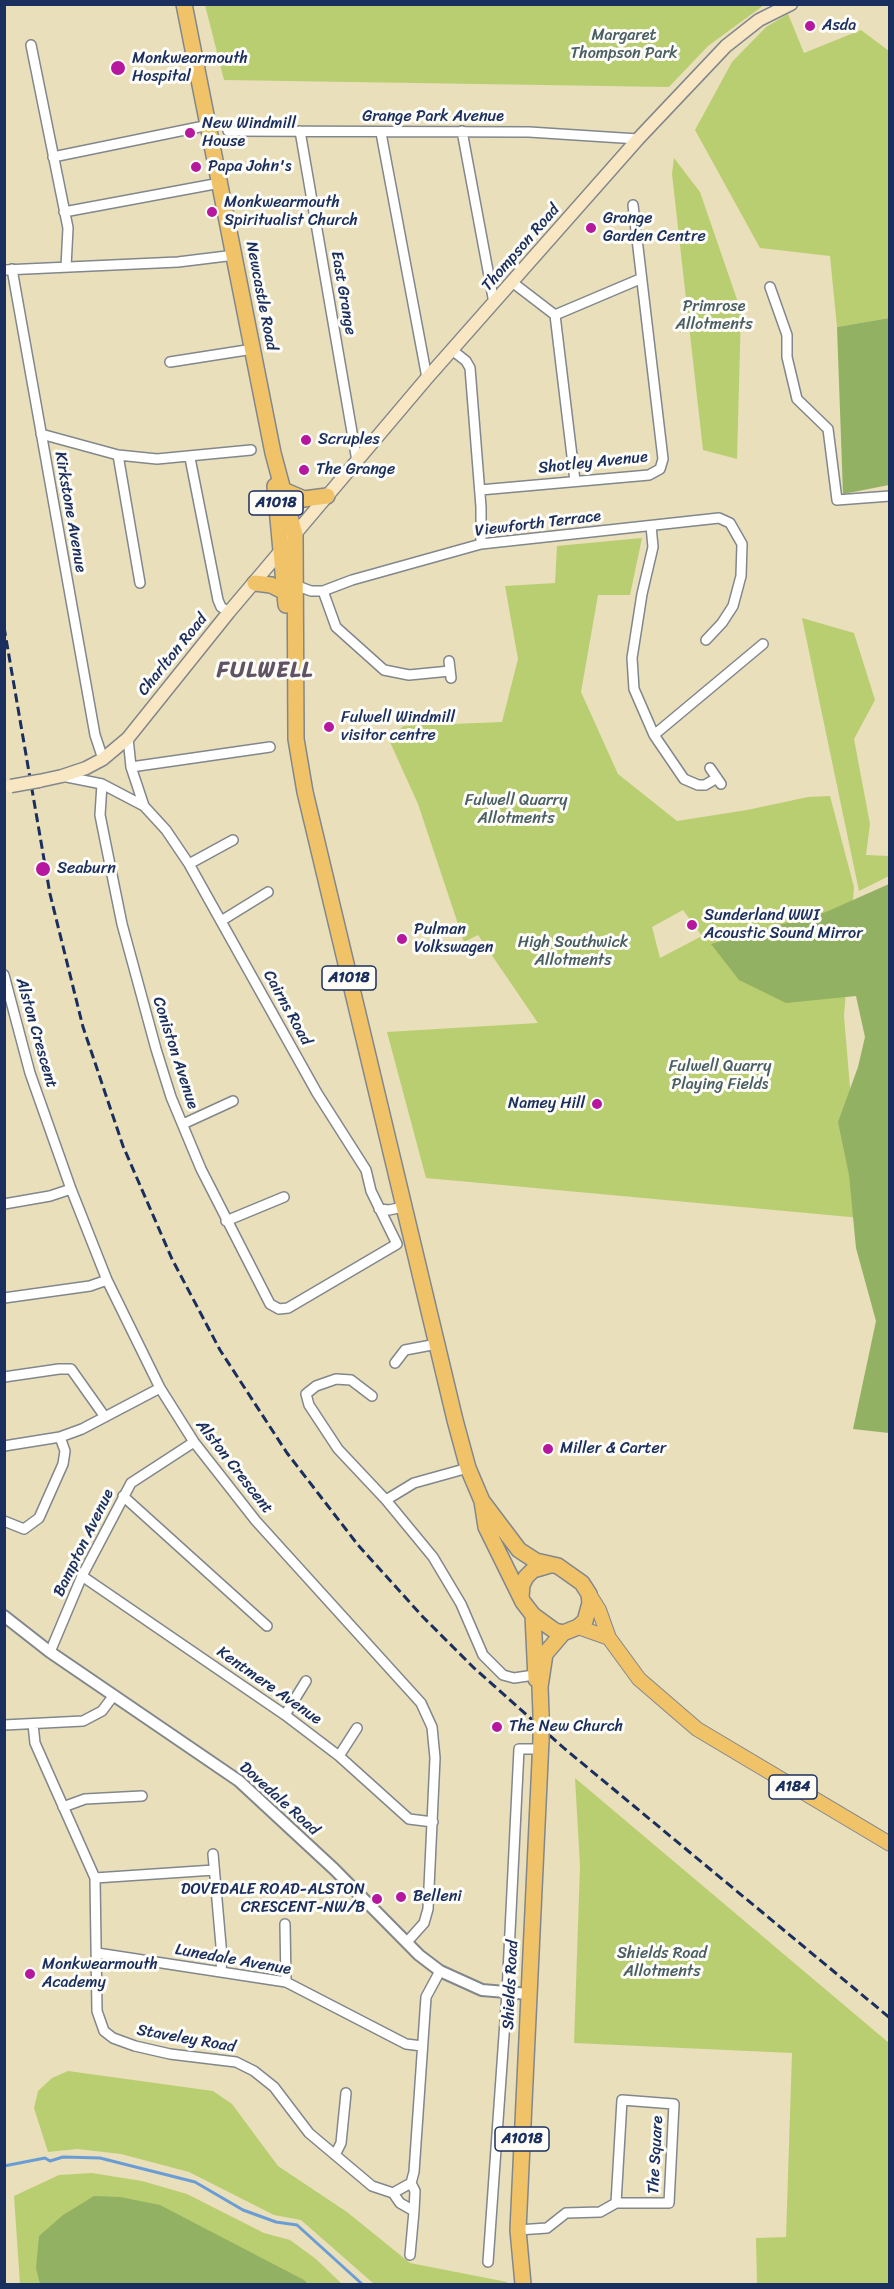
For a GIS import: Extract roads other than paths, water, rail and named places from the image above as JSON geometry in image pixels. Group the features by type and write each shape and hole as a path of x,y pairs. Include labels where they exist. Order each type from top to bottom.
{"highway":[{"name":"Newcastle Road","path":"184,4 273,453 295,535"},
{"name":"Newcastle Road","path":"273,453 280,554"},
{"path":"283,490 304,499 327,496"},
{"name":"A1018","path":"295,535 290,588 296,739 305,792 403,1207 468,1468 482,1501 519,1550 528,1557 550,1565"},
{"name":"A1018","path":"280,554 290,588"},
{"path":"255,583 290,588"},
{"name":"A1018","path":"482,1501 486,1527 521,1597"},
{"path":"550,1565 572,1574 589,1594 589,1611 578,1628 563,1633 549,1627 533,1615 521,1597 522,1585 526,1577 533,1570 550,1565"},
{"name":"A1018","path":"533,1615 537,1681"},
{"name":"A1018","path":"537,1681 545,1654 563,1633"},
{"name":"Shields Road","path":"523,2284 518,2230 541,1745 541,1714 537,1681"}],"main road":[{"name":"Thompson Road","path":"295,535 427,378 638,139 726,46 759,20 791,4"},
{"name":"Charlton Road","path":"8,787 62,776 103,759 128,738 229,612 295,535"},
{"name":"A184","path":"589,1594 604,1621 609,1638 639,1679 697,1729 890,1844"},
{"path":"578,1628 609,1638"}],"street":[{"path":"31,45 68,228 66,267"},
{"path":"53,157 209,125"},
{"name":"Grange Park Avenue","path":"228,131 529,132 638,139"},
{"name":"East Grange","path":"300,131 357,461"},
{"path":"462,131 494,303"},
{"path":"381,133 427,378"},
{"path":"64,212 220,183"},
{"name":"Shotley Avenue","path":"480,490 649,475 660,469 663,459 633,206"},
{"path":"8,270 178,262 235,255"},
{"name":"Kirkstone Avenue","path":"8,270 41,434 95,735 103,759"},
{"path":"555,315 640,279"},
{"path":"512,282 555,315 575,481"},
{"path":"770,288 787,335 787,357 797,399 828,429 837,500 890,496"},
{"path":"170,362 253,349"},
{"path":"452,350 466,361 470,368 480,490 481,544"},
{"path":"41,434 118,455 157,459 190,458 251,450"},
{"path":"118,455 140,583"},
{"path":"190,458 218,600 229,612"},
{"name":"Viewforth Terrace","path":"290,588 323,591 481,544 719,518 730,524 742,544 741,576 733,606 722,623 706,640"},
{"path":"651,526 653,547 642,594 632,677 634,689 654,735 689,782 705,785 719,781 710,768"},
{"path":"323,591 336,627 342,636 384,670 409,675 450,670"},
{"path":"654,735 763,644"},
{"name":"Cairns Road","path":"128,738 131,768 144,806"},
{"path":"131,768 270,747"},
{"name":"Cairns Road","path":"62,776 102,784 144,806 166,830 189,864 317,1093 366,1170 371,1191 397,1244"},
{"name":"Coniston Avenue","path":"102,784 100,815 122,924 156,1049 183,1124 226,1221 270,1304 279,1309 288,1308 397,1244"},
{"path":"189,864 233,840"},
{"path":"221,921 268,892"},
{"name":"Alston Crescent","path":"4,975 30,1073 71,1189 107,1280 160,1388 194,1442 256,1521 421,1703 432,1727 435,1758 428,1909 424,1923 407,1942"},
{"path":"183,1124 233,1101"},
{"path":"4,1204 50,1196 71,1189"},
{"path":"226,1221 284,1197"},
{"path":"379,1209 389,1210 403,1207"},
{"path":"397,1244 414,1246"},
{"path":"4,1298 90,1286 107,1280"},
{"path":"401,1340 405,1350"},
{"path":"395,1363 405,1350 437,1344"},
{"path":"4,1377 59,1368 71,1369 105,1417"},
{"path":"351,1380 354,1368"},
{"path":"372,1396 351,1380 336,1379 316,1386 306,1394 309,1405 338,1449 386,1500 433,1557 461,1604 483,1655 503,1675 537,1681"},
{"path":"4,1446 60,1437 105,1417 160,1388"},
{"path":"4,1521 24,1528 39,1518 63,1464 65,1451 60,1437"},
{"name":"Bampton Avenue","path":"50,1652 82,1576 130,1483 194,1442"},
{"path":"386,1500 414,1483 468,1468"},
{"path":"123,1496 267,1626"},
{"name":"Kentmere Avenue","path":"82,1576 285,1715 339,1756 409,1819 433,1822"},
{"name":"Dovedale Road","path":"4,1616 50,1652 239,1781 440,1971 482,1990 529,1994"},
{"path":"285,1715 306,1681"},
{"path":"4,1725 83,1721 95,1717 114,1695"},
{"name":"Staveley Road","path":"33,1724 35,1743 95,1878 99,2022 113,2038 170,2054 236,2062 254,2071 274,2086 309,2133 372,2186 393,2193 400,2204 414,2211"},
{"path":"339,1756 357,1728"},
{"name":"Shields Road","path":"488,2262 507,1993 519,1749 541,1745"},
{"path":"63,1807 85,1799 142,1796"},
{"path":"213,1854 222,1957 221,1971"},
{"path":"95,1878 214,1870"},
{"path":"285,1924 286,1982"},
{"name":"Lunedale Avenue","path":"97,1953 286,1982 406,2044 422,2046"},
{"path":"410,2255 415,2191 411,2183 414,2172 426,1997 440,1971"},
{"path":"335,2155 341,2143 346,2093"},
{"name":"The Square","path":"518,2230 547,2228 566,2213 600,2212 616,2203 669,2203 674,2104 622,2100 616,2203"},
{"path":"393,2193 411,2183"}],"waterway":[{"path":"4,2166 45,2158 50,2161 63,2157 100,2158 195,2182 243,2210 276,2222 297,2225 362,2284"}],"railway":[{"path":"4,627 50,894 83,1027 123,1146 172,1259 220,1350 287,1453 358,1545 423,1617 474,1668 565,1749 890,2018"}],"place":[{"name":"Asda","path":"810,26"},
{"name":"Monkwearmouth Hospital","path":"118,68"},
{"name":"New Windmill House","path":"190,133"},
{"name":"Papa John's","path":"196,167"},
{"name":"Monkwearmouth Spiritualist Church","path":"212,212"},
{"name":"Grange Garden Centre","path":"591,228"},
{"name":"Scruples","path":"306,440"},
{"name":"The Grange","path":"304,470"},
{"name":"Fulwell Windmill visitor centre","path":"329,727"},
{"name":"Seaburn","path":"43,869"},
{"name":"Sunderland WWI Acoustic Sound Mirror","path":"692,925"},
{"name":"Pulman Volkswagen","path":"402,939"},
{"name":"Namey Hill","path":"597,1104"},
{"name":"Miller & Carter","path":"548,1449"},
{"name":"The New Church","path":"497,1727"},
{"name":"Belleni","path":"401,1897"},
{"name":"DOVEDALE ROAD-ALSTON CRESCENT-NW/B","path":"377,1899"},
{"name":"Monkwearmouth Academy","path":"30,1974"}],"district":[{"name":"FULWELL","path":"265,671"}],"park label":[{"name":"Margaret Thompson Park","path":"624,45"},
{"name":"Primrose Allotments","path":"714,316"},
{"name":"Fulwell Quarry Allotments","path":"516,810"},
{"name":"High Southwick Allotments","path":"573,952"},
{"name":"Fulwell Quarry Playing Fields","path":"720,1076"},
{"name":"Shields Road Allotments","path":"662,1963"}]}
